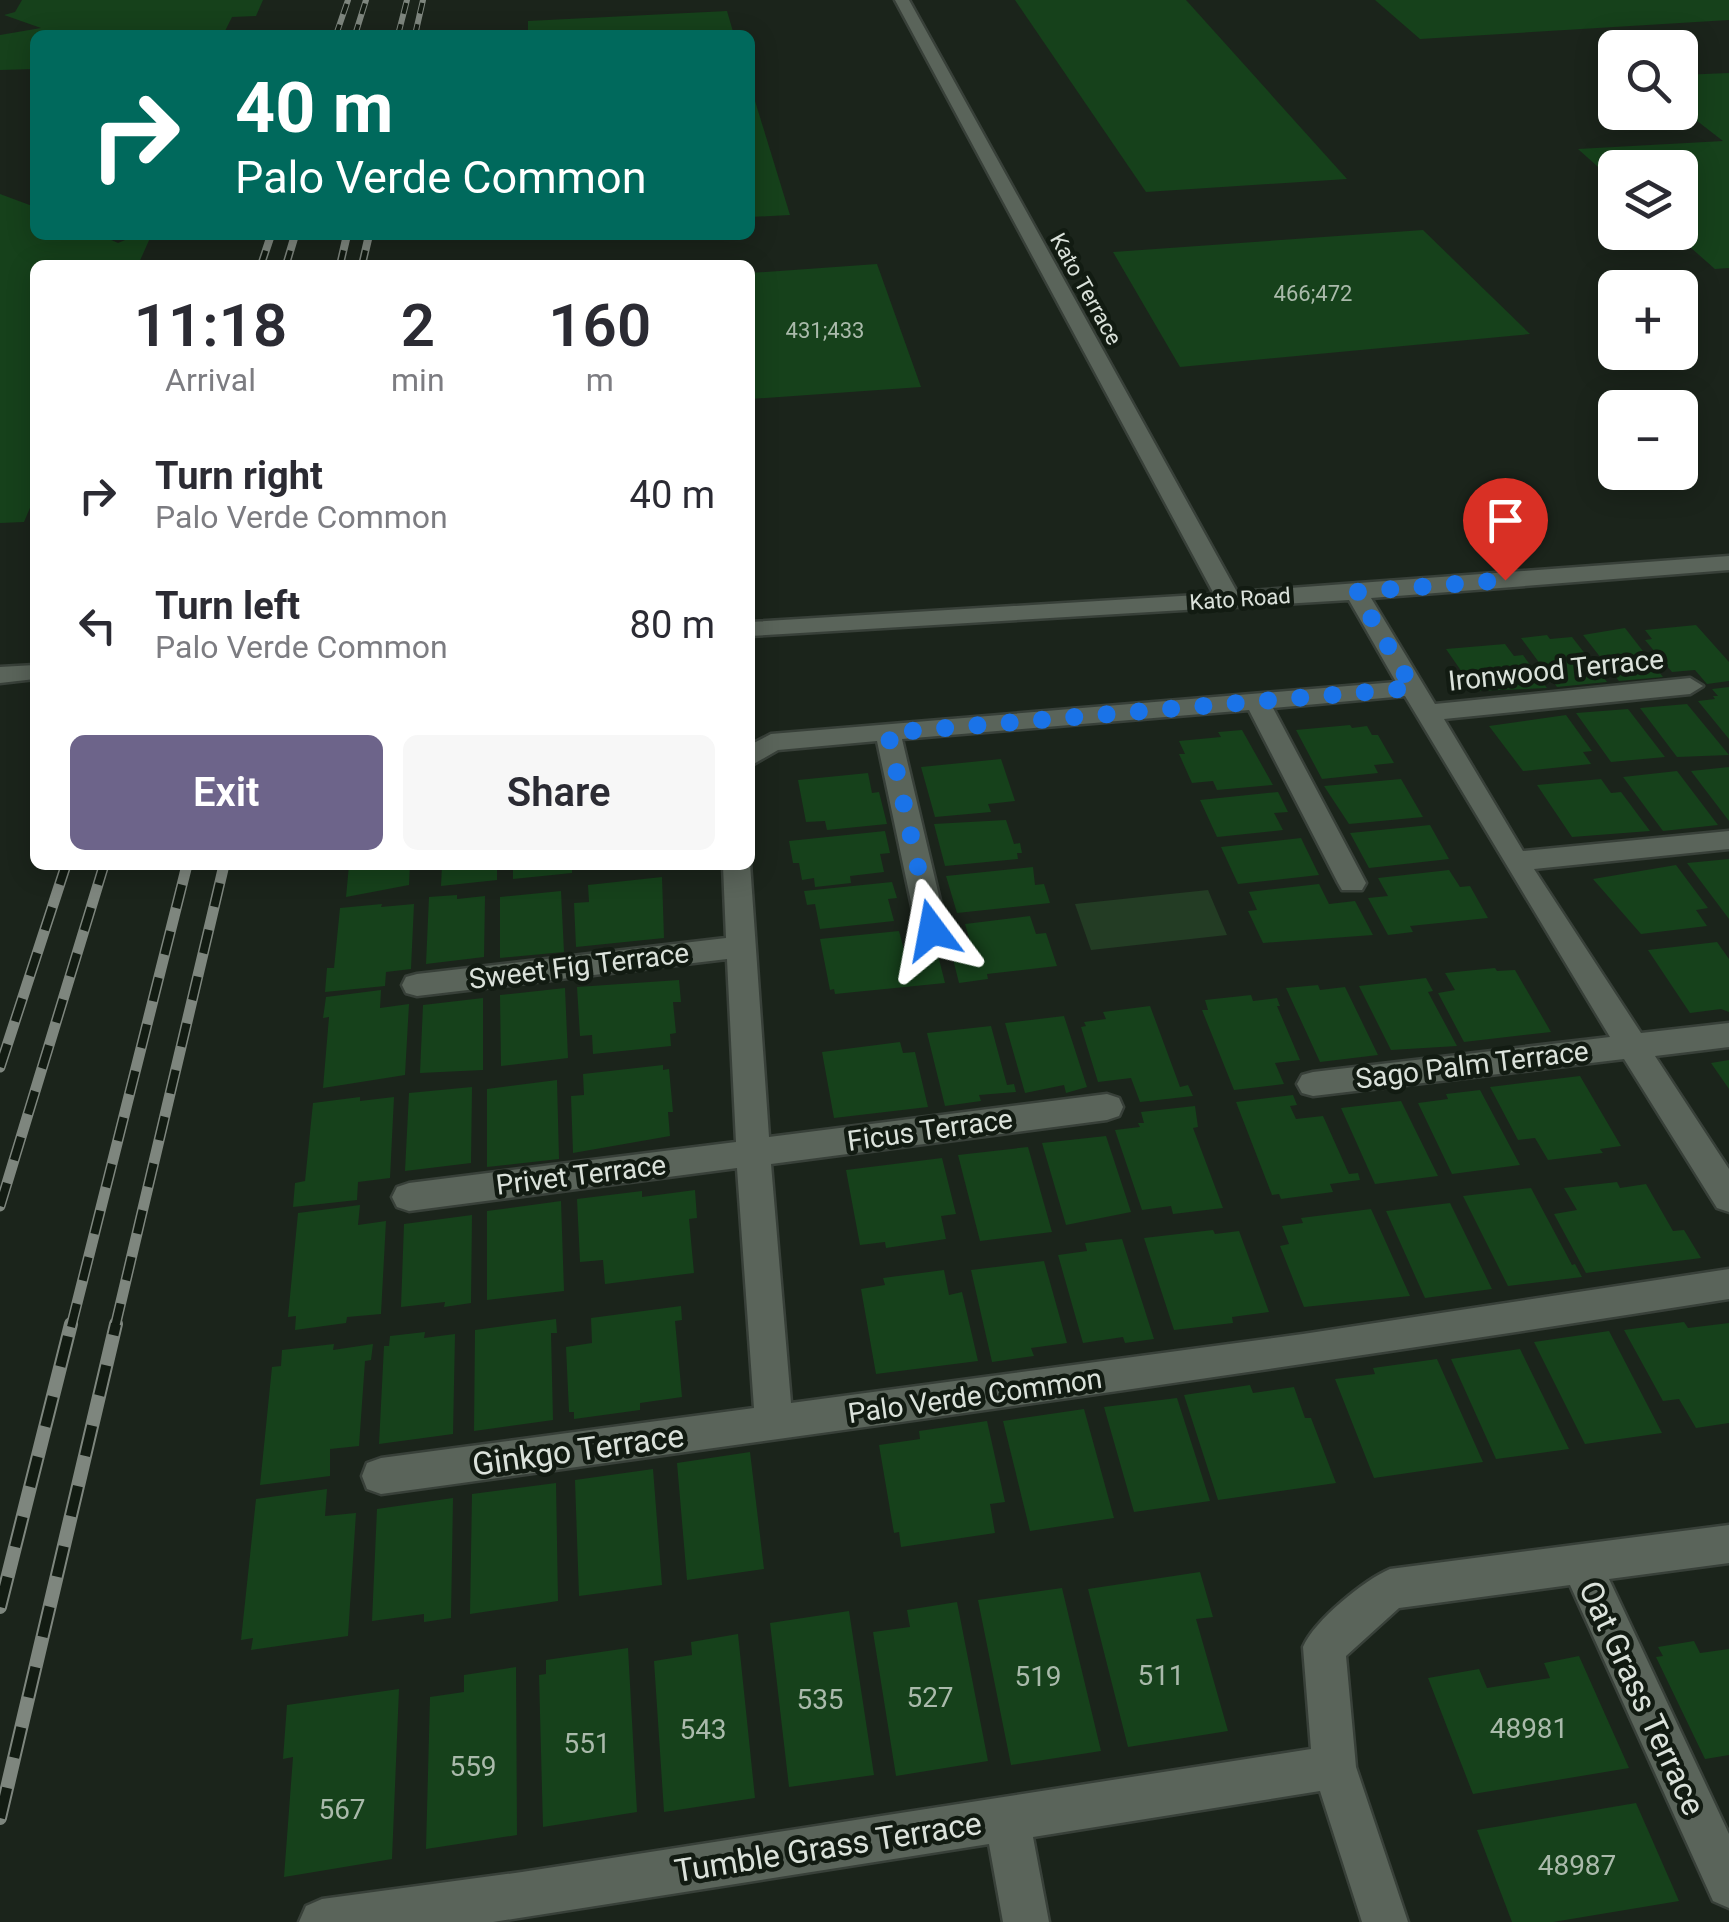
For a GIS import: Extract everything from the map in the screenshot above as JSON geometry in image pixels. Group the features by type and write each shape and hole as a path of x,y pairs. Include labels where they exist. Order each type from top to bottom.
{"street":[{"name":"Kato Terrace","path":"902,0 1229,600"},
{"name":"Kato Road","path":"755,628 1356,592 1729,563"},
{"path":"1356,592 1515,862 1729,1198"},
{"path":"0,674 30,672"},
{"name":"Ironwood Terrace","path":"1420,700 1690,686"},
{"path":"755,754 771,742 1256,701 1420,700"},
{"path":"1256,701 1352,883"},
{"path":"888,733 932,930"},
{"path":"1515,862 1729,840"},
{"path":"737,870 753,1154 774,1424"},
{"name":"Sweet Fig Terrace","path":"417,985 742,946"},
{"name":"Sago Palm Terrace","path":"1314,1084 1729,1034"},
{"name":"Ficus Terrace","path":"753,1154 1107,1107"},
{"name":"Privet Terrace","path":"409,1197 753,1154"},
{"name":"Palo Verde Common","path":"774,1424 1303,1350 1729,1284"},
{"name":"Ginkgo Terrace","path":"381,1476 774,1424"},
{"path":"1385,1922 1334,1767 1324,1647 1390,1589 1729,1544"},
{"name":"Oat Grass Terrace","path":"1580,1564 1729,1886"},
{"name":"Tumble Grass Terrace","path":"322,1922 522,1909 1007,1818 1334,1767"},
{"path":"1007,1818 1026,1922"}],"green space":[{"path":"1208,890 1227,935 1091,950 1075,904"}],"building":[{"path":"22,0 263,0 256,16 232,17 226,30 30,30 30,69 0,70 0,35 41,28 4,15 15,12"},
{"path":"1015,0 1186,0 1347,179 1146,192"},
{"path":"1375,0 1729,0 1729,20 1420,39"},
{"path":"727,11 733,30 528,30 528,21"},
{"path":"1729,73 1729,268 1715,269 1693,250 1698,250 1698,150 1598,150 1598,167 1578,149 1723,141 1698,122 1698,74"},
{"path":"755,101 790,215 755,217"},
{"path":"0,194 30,205 30,240 118,243 149,240 140,260 30,260 30,508 24,522 0,523"},
{"path":"1423,230 1530,334 1180,367 1113,252"},
{"path":"877,264 921,387 755,399 755,273"},
{"path":"1696,625 1729,662 1729,681 1707,684 1695,670 1672,672 1645,640 1652,639 1645,630"},
{"path":"1625,628 1663,677 1619,681 1583,635"},
{"path":"1547,635 1550,639 1572,637 1607,682 1557,687 1521,638"},
{"path":"1505,644 1514,656 1523,655 1547,688 1475,691 1446,649"},
{"path":"1729,687 1729,739 1698,701 1715,699 1713,696 1718,696 1712,689"},
{"path":"1687,704 1729,755 1677,757 1640,708"},
{"path":"1628,709 1665,757 1611,762 1576,713"},
{"path":"1566,715 1592,751 1583,752 1591,764 1523,771 1489,726"},
{"path":"1367,726 1372,735 1378,735 1394,763 1374,765 1378,773 1322,779 1296,730"},
{"path":"1242,730 1273,785 1217,790 1213,781 1192,783 1179,754 1185,754 1179,741 1221,737 1218,732"},
{"path":"1001,759 1015,801 988,804 991,812 935,817 921,767"},
{"path":"1729,767 1729,821 1691,771"},
{"path":"1677,771 1718,825 1663,831 1623,777"},
{"path":"868,773 872,793 879,792 887,824 827,830 825,821 806,822 798,780"},
{"path":"1401,779 1423,817 1349,824 1324,786"},
{"path":"1601,779 1611,793 1621,792 1650,831 1572,837 1537,785"},
{"path":"1278,792 1288,812 1274,813 1283,830 1217,837 1200,800"},
{"path":"1006,820 1014,844 1020,843 1022,853 1017,853 1018,859 945,866 934,824"},
{"path":"1430,825 1449,859 1369,868 1350,833"},
{"path":"885,831 890,853 880,854 884,872 850,876 851,883 815,887 814,878 802,880 799,863 793,863 789,841"},
{"path":"1301,838 1319,875 1238,884 1221,847"},
{"path":"1729,859 1729,919 1687,863"},
{"path":"1676,865 1708,908 1696,910 1707,926 1641,934 1593,879"},
{"path":"1033,867 1035,885 1044,884 1050,903 957,913 946,876"},
{"path":"349,870 410,870 409,885 346,897"},
{"path":"442,870 497,870 497,880 441,886"},
{"path":"513,870 572,870 572,873 513,879"},
{"path":"1449,870 1460,887 1470,886 1488,918 1410,926 1413,932 1388,935 1368,898 1388,896 1378,878"},
{"path":"662,877 664,938 576,947 574,903 589,902 588,885"},
{"path":"892,882 897,898 888,899 894,921 820,929 815,904 807,905 804,891"},
{"path":"1319,884 1329,904 1355,901 1373,935 1263,943 1248,911 1257,910 1249,892"},
{"path":"561,891 564,952 500,958 500,897"},
{"path":"457,895 457,899 485,896 484,957 426,964 429,897"},
{"path":"382,904 381,907 414,904 411,969 386,972 385,986 325,992 327,968 334,968 340,908"},
{"path":"1030,916 1036,934 1046,933 1057,966 987,974 988,979 959,983 949,943 970,941 965,924"},
{"path":"899,931 904,950 936,947 945,983 835,994 834,989 830,990 820,939"},
{"path":"1717,942 1729,959 1729,1012 1721,1009 1690,1013 1648,950"},
{"path":"1515,970 1551,1032 1464,1042 1438,993 1455,990 1445,973"},
{"path":"1426,978 1433,991 1428,992 1457,1046 1391,1050 1359,986"},
{"path":"679,980 681,1002 673,1002 676,1033 670,1034 671,1046 593,1054 592,1035 580,1036 577,987"},
{"path":"1318,985 1320,990 1345,987 1378,1055 1320,1062 1286,988"},
{"path":"565,988 568,1058 501,1066 500,995"},
{"path":"381,990 380,1008 409,1004 405,1075 323,1088 329,1017 323,1018 326,997"},
{"path":"1251,995 1253,1001 1277,998 1300,1060 1275,1063 1284,1084 1234,1090 1202,1010 1208,1010 1205,1000"},
{"path":"483,998 483,1070 420,1073 423,1005"},
{"path":"1150,1006 1180,1087 1188,1085 1193,1096 1140,1102 1131,1078 1098,1082 1081,1027 1086,1026 1084,1022 1106,1019 1103,1012"},
{"path":"1064,1016 1087,1087 1066,1093 1064,1085 1025,1093 1005,1023"},
{"path":"991,1026 1007,1085 1014,1084 1016,1092 979,1095 981,1101 945,1106 927,1033"},
{"path":"900,1042 903,1053 915,1052 928,1107 834,1118 822,1052"},
{"path":"1729,1060 1729,1089 1711,1063"},
{"path":"663,1065 663,1070 669,1069 673,1112 668,1112 670,1136 573,1153 571,1096 584,1095 583,1074"},
{"path":"1580,1076 1621,1146 1600,1149 1603,1153 1548,1160 1535,1138 1518,1140 1490,1087"},
{"path":"557,1080 559,1159 487,1167 487,1089"},
{"path":"472,1087 471,1163 405,1171 409,1093"},
{"path":"1480,1090 1520,1165 1452,1174 1418,1103 1448,1099 1446,1094"},
{"path":"1293,1095 1297,1105 1290,1106 1296,1119 1323,1116 1349,1174 1358,1173 1360,1180 1330,1184 1333,1192 1281,1199 1279,1194 1272,1195 1236,1102"},
{"path":"360,1097 360,1101 394,1097 390,1178 358,1182 357,1200 293,1207 295,1183 305,1181 313,1103"},
{"path":"1401,1101 1438,1176 1375,1184 1341,1108"},
{"path":"1195,1106 1198,1127 1193,1128 1223,1208 1173,1214 1171,1206 1142,1210 1115,1130 1140,1127 1138,1123 1144,1123 1141,1112"},
{"path":"1106,1136 1131,1212 1066,1225 1042,1143"},
{"path":"1028,1147 1052,1232 980,1241 958,1155"},
{"path":"942,1158 956,1214 941,1216 946,1239 886,1248 885,1242 860,1245 846,1170"},
{"path":"1617,1182 1620,1188 1646,1184 1673,1231 1684,1230 1701,1258 1586,1273 1554,1214 1577,1210 1564,1188"},
{"path":"1531,1188 1582,1277 1508,1286 1463,1196"},
{"path":"695,1190 697,1218 689,1219 694,1273 605,1284 603,1260 580,1262 577,1199 642,1191 642,1197"},
{"path":"561,1201 564,1291 487,1300 487,1211"},
{"path":"1450,1203 1492,1289 1425,1298 1386,1211"},
{"path":"360,1205 358,1225 386,1221 381,1314 347,1317 346,1323 295,1330 296,1316 288,1317 298,1213"},
{"path":"1371,1209 1410,1296 1304,1307 1280,1246 1289,1244 1282,1226 1303,1223 1301,1218"},
{"path":"472,1215 471,1303 401,1307 404,1224"},
{"path":"1213,1230 1215,1234 1239,1231 1269,1312 1232,1317 1233,1323 1174,1330 1144,1238"},
{"path":"1122,1239 1154,1339 1125,1343 1123,1337 1083,1343 1058,1255 1087,1251 1085,1243"},
{"path":"1044,1261 1067,1343 1031,1348 1034,1356 992,1362 971,1270"},
{"path":"944,1270 949,1295 962,1292 978,1361 876,1374 861,1289 885,1285 883,1278"},
{"path":"681,1306 682,1320 675,1321 682,1397 640,1403 640,1410 574,1419 574,1412 569,1412 566,1347 592,1343 591,1318"},
{"path":"556,1319 557,1333 551,1333 553,1420 474,1431 475,1330"},
{"path":"1684,1322 1688,1328 1729,1323 1729,1423 1696,1428 1679,1399 1663,1401 1624,1330"},
{"path":"1609,1331 1662,1433 1585,1444 1534,1342"},
{"path":"425,1332 424,1338 455,1334 453,1434 379,1444 384,1346 389,1346 390,1336"},
{"path":"334,1344 333,1350 373,1344 371,1360 365,1361 359,1446 330,1449 330,1476 260,1485 272,1367 281,1366 282,1350"},
{"path":"1520,1349 1569,1449 1496,1459 1451,1359"},
{"path":"1437,1359 1483,1462 1374,1478 1335,1379 1375,1374 1373,1368"},
{"path":"1250,1385 1253,1393 1294,1387 1305,1418 1311,1418 1336,1483 1218,1500 1184,1395"},
{"path":"1177,1398 1210,1501 1134,1512 1104,1407"},
{"path":"1084,1409 1114,1518 1030,1531 1003,1421"},
{"path":"987,1421 1005,1502 990,1504 995,1533 901,1547 899,1532 894,1533 879,1445 920,1439 919,1431"},
{"path":"750,1452 764,1569 687,1580 677,1463"},
{"path":"653,1469 662,1585 579,1596 575,1480"},
{"path":"556,1483 558,1601 470,1614 472,1494"},
{"path":"327,1489 325,1516 356,1513 348,1636 251,1650 253,1638 241,1640 256,1499"},
{"path":"453,1498 451,1618 424,1622 424,1614 372,1621 377,1509"},
{"path":"1200,1572 1213,1617 1196,1619 1228,1731 1128,1747 1088,1589"},
{"path":"1062,1588 1101,1751 1011,1765 978,1600"},
{"path":"957,1602 988,1761 896,1776 873,1632 910,1627 907,1610"},
{"path":"849,1611 874,1775 789,1787 770,1623"},
{"path":"738,1634 755,1798 664,1812 654,1661 692,1655 691,1642"},
{"path":"1694,1641 1700,1653 1729,1649 1729,1755 1705,1759 1656,1657 1663,1656 1658,1647"},
{"path":"628,1648 637,1812 543,1827 539,1675 546,1674 546,1660"},
{"path":"1579,1656 1629,1768 1473,1794 1428,1678 1479,1669 1487,1688 1550,1678 1544,1663"},
{"path":"516,1667 517,1835 426,1849 430,1697 464,1692 464,1675"},
{"path":"399,1689 392,1859 284,1877 293,1757 283,1759 287,1705"},
{"path":"1636,1803 1679,1901 1553,1922 1512,1922 1477,1830"}],"railway":[{"path":"338,30 348,0"},
{"path":"357,30 366,0"},
{"path":"399,30 407,0"},
{"path":"416,30 423,0"},
{"path":"263,260 269,240"},
{"path":"288,260 294,240"},
{"path":"341,260 346,240"},
{"path":"363,260 368,240"},
{"path":"0,1067 64,870"},
{"path":"0,1206 102,870"},
{"path":"71,1327 186,870"},
{"path":"115,1327 223,870"},
{"path":"0,1607 71,1324"},
{"path":"0,1818 116,1324"}],"route":[{"path":"932,930 888,733 1413,688 1356,592 1505,580"}]}
